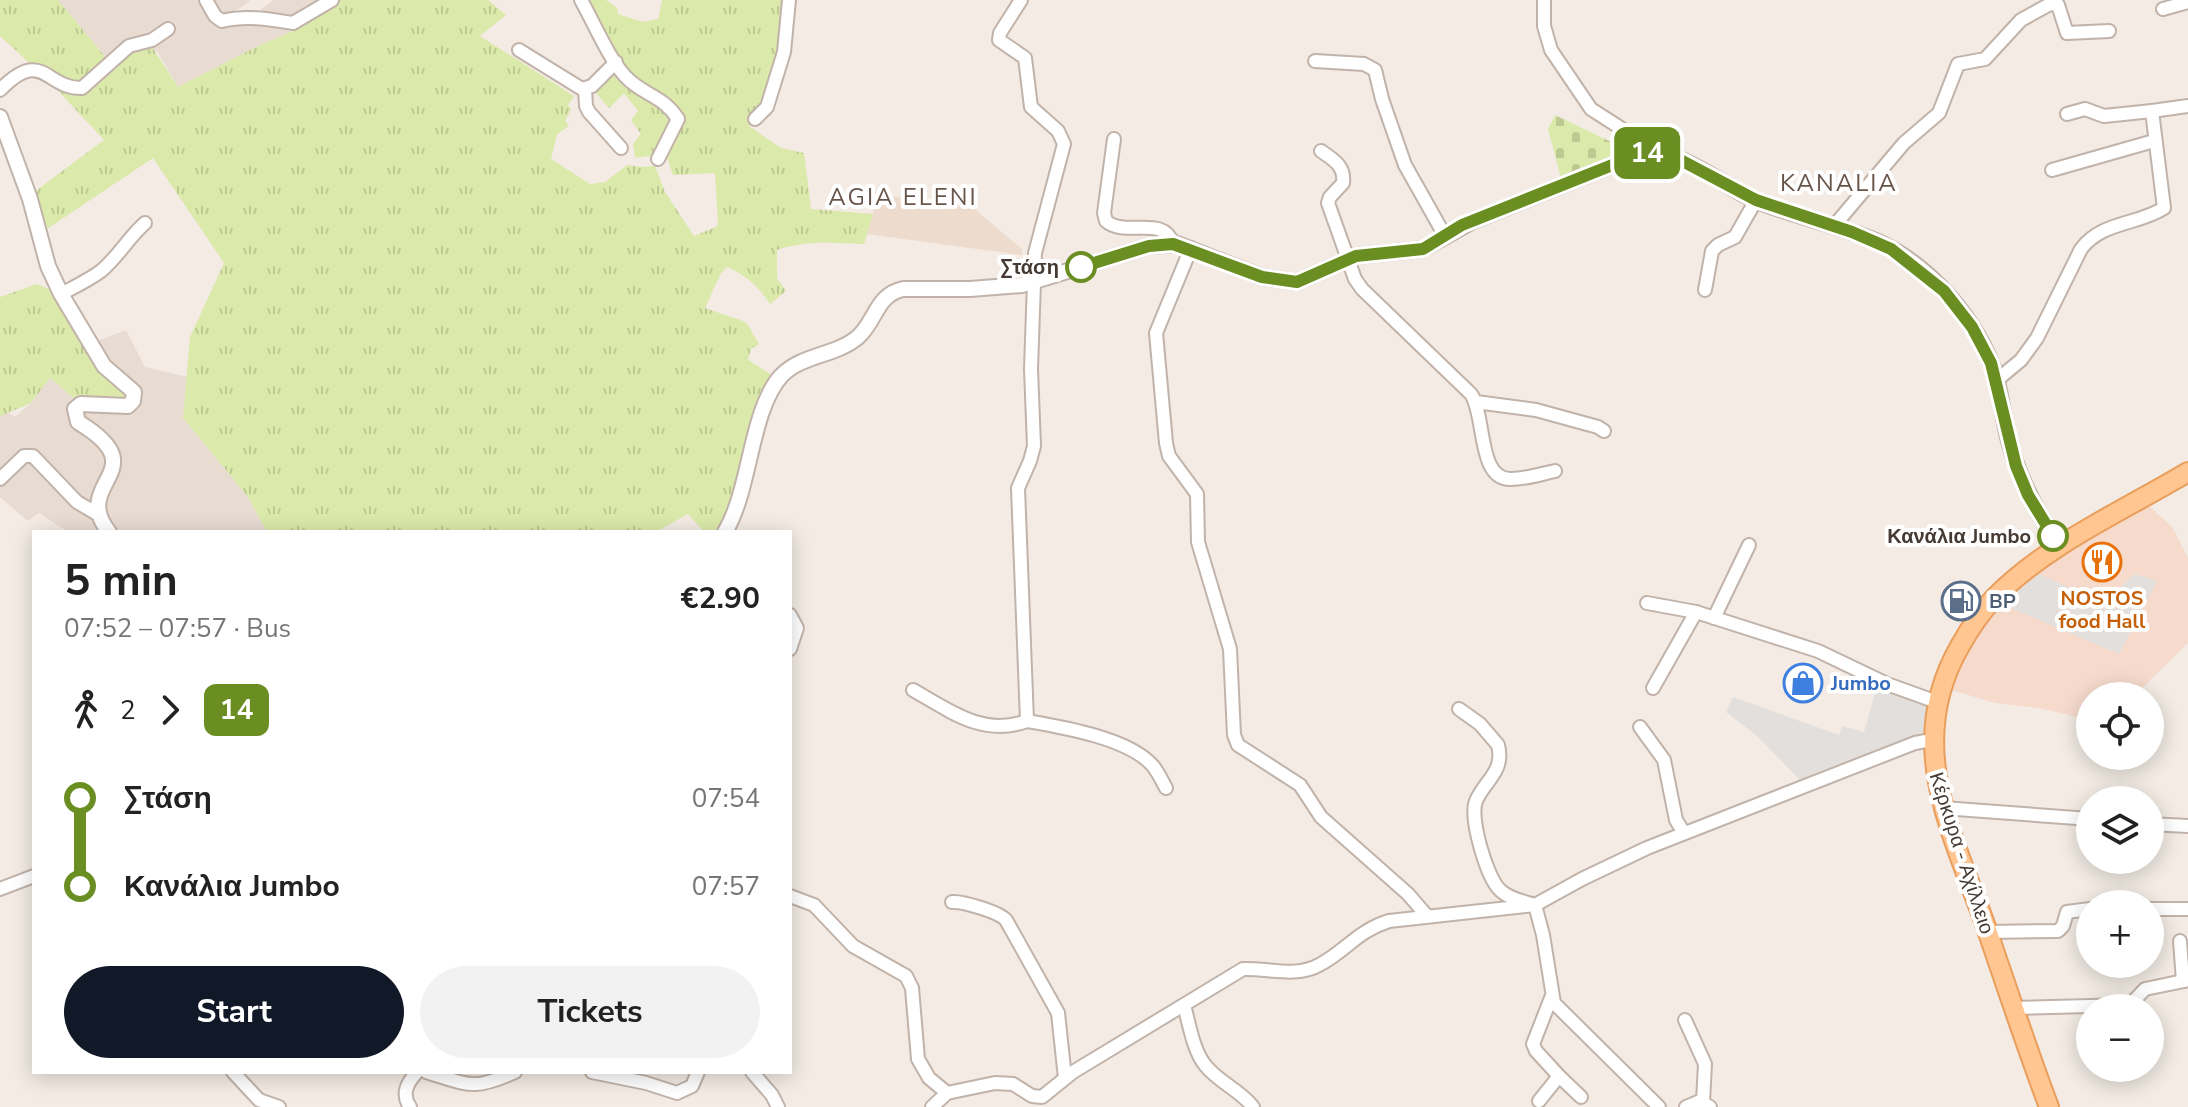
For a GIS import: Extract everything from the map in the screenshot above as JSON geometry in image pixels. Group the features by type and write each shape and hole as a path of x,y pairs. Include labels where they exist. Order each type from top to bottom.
{"main road":[{"name":"Κέρκυρα - Αχίλλειο","path":"2049,1107 1943,808 1934,768 1932,740 1937,702 1952,660 1978,617 2014,580 2060,546 2188,472"}],"street":[{"path":"206,0 218,20 256,18 293,23 332,0"},
{"path":"581,0 623,74 635,86 670,105 678,119 658,159"},
{"path":"755,119 767,107 784,52 789,0"},
{"path":"1021,0 1000,33 999,40 1025,58 1031,107 1058,131 1064,144 1039,234 1031,369 1034,446 1021,477 1017,500 1027,721"},
{"path":"1544,0 1544,26 1551,50 1591,109 1633,136 1644,153"},
{"path":"2163,9 2188,2"},
{"path":"1834,226 1904,143 1939,113 1958,64 1985,59 2021,20 2053,3 2059,8 2067,33 2109,31"},
{"path":"0,90 22,72 32,69 47,73 71,87 82,88 129,46 152,40 168,29"},
{"path":"519,50 574,86 585,89 616,62"},
{"path":"1315,61 1364,64 1375,70 1405,165 1445,236"},
{"path":"585,89 589,112 621,148"},
{"path":"2067,114 2085,109 2104,116 2188,106"},
{"path":"1997,380 2030,350 2088,240 2101,231 2164,208 2152,111"},
{"path":"0,117 30,199 48,266 61,294 104,366 131,388 135,396 128,406 81,404 75,409 78,422 97,433 113,454 113,466 98,497 99,515 108,530"},
{"path":"1114,139 1104,213 1106,221 1116,227 1163,229 1170,235 1173,244"},
{"path":"2052,170 2154,141"},
{"path":"1321,151 1337,162 1343,173 1343,183 1328,203 1362,289 1471,394 1476,402 1487,461 1493,471 1509,479 1555,471"},
{"path":"726,530 738,501 774,385 786,371 856,339 882,300 897,290 997,287 1034,282 1149,246 1173,244 1191,248 1262,277 1292,282 1306,279 1348,258 1419,250 1433,245 1462,225 1509,205 1644,153 1658,152 1671,155 1756,200 1891,249 1944,291 1972,327 1997,380 2011,451 2023,483 2060,546"},
{"path":"1705,290 1714,248 1735,237 1756,200"},
{"path":"61,294 100,272 145,223"},
{"path":"1191,248 1156,333 1156,349 1169,456 1197,494 1198,542 1230,649 1234,735 1238,745 1300,785 1321,817 1408,894 1427,916"},
{"path":"1476,402 1536,410 1604,431"},
{"path":"0,479 24,456 33,456 77,502 99,515"},
{"path":"1714,618 1749,545"},
{"path":"1647,603 1696,612 1818,651 1887,684 1937,702"},
{"path":"1653,688 1696,612"},
{"path":"792,619 797,628 792,643"},
{"path":"913,690 957,715 992,727 1005,728 1027,721 1099,736 1129,749 1152,764 1166,788"},
{"path":"1459,709 1492,736 1499,750 1493,776 1478,796 1474,811 1490,873 1501,891 1535,905"},
{"path":"1640,727 1664,760 1676,820 1684,833"},
{"path":"932,1107 947,1093 1003,1083 1015,1085 1036,1102 1065,1078 1243,969 1296,972 1318,966 1369,927 1389,921 1535,905 1582,879 1684,833 1915,743 1932,740"},
{"path":"1943,808 2076,818"},
{"path":"2164,825 2188,826"},
{"path":"0,889 32,877"},
{"path":"792,897 814,905 853,946 906,976 912,988 918,1059 929,1078 947,1093"},
{"path":"952,902 996,912 1006,920 1058,1013 1065,1078"},
{"path":"1535,905 1543,935 1551,998 1533,1044 1536,1051 1581,1097"},
{"path":"2164,909 2188,909"},
{"path":"1987,932 2058,931 2067,912 2076,911"},
{"path":"2013,1008 2128,1006 2147,988 2185,980 2180,941"},
{"path":"1551,998 1659,1107"},
{"path":"1184,1005 1206,1067 1245,1097 1253,1107"},
{"path":"1685,1020 1705,1064 1706,1105 1695,1102 1686,1107"},
{"path":"235,1074 259,1104 279,1107"},
{"path":"410,1107 405,1095 406,1088 416,1074"},
{"path":"433,1074 476,1086 510,1074"},
{"path":"602,1074 677,1093 692,1086 697,1074"},
{"path":"754,1074 778,1107"},
{"path":"1539,1101 1559,1076"}],"shaded area":[{"path":"58,0 250,0 232,12 228,19 261,22 261,9 274,0 329,0 312,11 292,17 288,25 290,32 178,87 157,51 132,48 125,39 106,57"},
{"path":"878,196 961,201 1022,249 1022,255 867,234"},
{"path":"126,330 145,367 187,377 183,418 248,497 266,530 65,530 39,513 28,521 0,497 0,408 15,417 31,403 50,378 89,344"},
{"path":"2149,506 2173,528 2188,558 2188,643 2148,682 2076,682 2076,717 2039,708 1995,703 1948,689 1967,646 1999,603 2035,572"},
{"path":"2035,572 2102,603 2135,574 2157,581 2119,654 1999,603"},
{"path":"1878,682 1929,701 1923,735 1887,746 1802,782 1756,735 1726,712 1733,697 1839,735 1842,726 1864,732"}],"green space":[{"path":"0,0 58,0 113,66 132,48 150,44 178,87 304,26 337,0 488,0 506,15 480,36 574,96 568,105 571,109 565,121 569,126 557,134 551,159 590,184 605,182 627,165 655,166 665,192 694,236 718,226 715,173 673,175 666,154 635,158 633,144 641,134 631,120 638,111 624,93 609,108 596,93 622,67 584,0 606,0 617,8 618,14 643,22 658,19 662,0 782,0 785,27 761,112 749,116 749,126 781,148 804,153 811,209 873,214 864,244 809,243 777,250 777,278 786,291 770,304 740,274 727,267 721,273 705,308 746,322 759,344 751,349 748,360 775,377 729,508 716,530 702,530 688,514 660,530 266,530 248,497 183,418 190,337 224,263 153,158 44,231 33,193 104,140 48,80 0,36"},
{"path":"1555,115 1632,152 1562,182 1548,129"},
{"path":"37,284 61,294 133,401 81,404 50,378 31,403 0,416 0,297"}],"bus line":[{"name":"14","path":"1081,267 1149,246 1173,244 1183,245 1262,277 1297,282 1356,256 1423,249 1462,225 1635,156 1658,152 1671,155 1756,200 1877,242 1902,256 1944,291 1972,327 1991,363 2016,466 2028,495 2053,536"}],"place":[{"name":"Στάση","path":"1081,267"},
{"name":"Κανάλια Jumbo","path":"2053,536"},
{"name":"NOSTOS food Hall","path":"2102,562"},
{"name":"BP","path":"1961,601"},
{"name":"Jumbo","path":"1803,683"}],"district":[{"name":"KANALIA","path":"1839,183"},
{"name":"AGIA ELENI","path":"903,197"}]}
